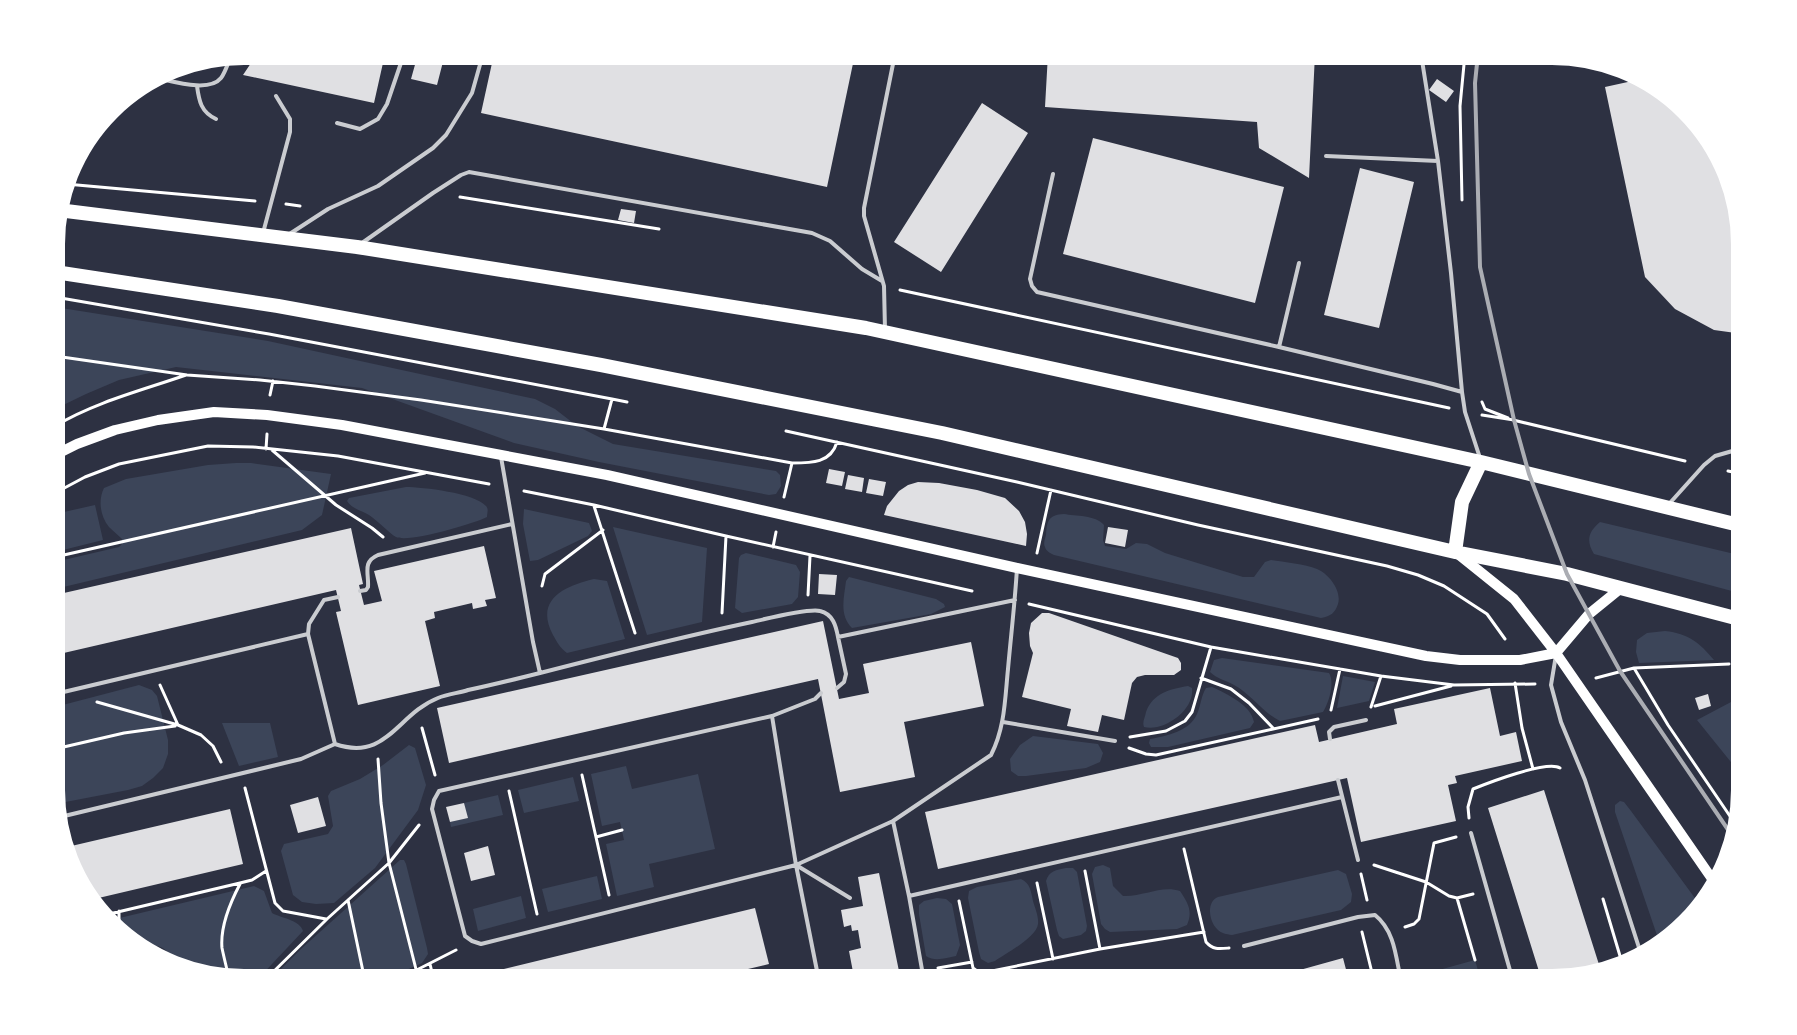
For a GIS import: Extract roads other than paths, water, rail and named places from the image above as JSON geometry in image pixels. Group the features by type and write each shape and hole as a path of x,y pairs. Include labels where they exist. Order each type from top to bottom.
{"highway":[{"path":"66,211 357,247 885,332 1481,462 1734,524"},
{"path":"62,273 317,313 601,365 942,433 1455,552 1567,574 1734,618"},
{"path":"1455,552 1462,502 1481,462"}],"main road":[{"path":"62,452 114,430 158,420 214,412 267,415 342,425 616,477 1033,572 1426,656 1460,660 1520,660 1556,653 1589,614 1621,588"},
{"path":"1455,552 1514,599 1556,653 1712,878"}],"lane":[{"path":"337,124 360,128 378,119 387,104 401,62"},
{"path":"284,237 328,208 378,186 433,148 446,135 472,93 481,62"},
{"path":"885,332 884,286 864,216 864,208 893,62"},
{"path":"1422,62 1438,161 1462,392 1481,462"},
{"path":"166,80 197,86 211,85 221,79 228,63"},
{"path":"197,86 198,100 202,109 208,116 216,119"},
{"path":"262,235 290,132 290,119 276,96"},
{"path":"1326,156 1438,161"},
{"path":"357,247 461,174 469,172 812,233 830,241 862,269 882,281"},
{"path":"1053,174 1030,279 1032,286 1037,292 1279,347 1462,392"},
{"path":"1279,347 1299,263"},
{"path":"1666,508 1704,465 1715,456 1734,451"},
{"path":"501,454 540,673"},
{"path":"360,592 368,587 367,572 371,558 512,524"},
{"path":"821,693 815,699 772,716 439,791 432,809 465,936 481,944 796,865 893,821 991,756 998,743 1003,722 1017,568"},
{"path":"335,744 308,634 309,624 324,600 338,597"},
{"path":"838,637 1015,600"},
{"path":"64,816 301,759 335,744 347,748 362,749 377,744 417,710 438,698 721,629 806,612 819,610 829,614 835,624 846,674 844,682 837,688"},
{"path":"62,692 308,634"},
{"path":"1556,653 1551,685 1561,722 1584,780 1640,950"},
{"path":"772,716 796,865 817,972"},
{"path":"1330,739 1329,732 1334,727 1366,720"},
{"path":"1003,722 1115,741"},
{"path":"1338,780 1358,860"},
{"path":"909,896 1342,797"},
{"path":"893,821 922,972"},
{"path":"1471,833 1510,972"},
{"path":"796,865 850,898"},
{"path":"1244,946 1358,917 1375,915 1390,932 1399,972"}],"railway":[{"path":"1477,62 1475,83 1480,267 1514,420 1529,474 1567,574 1620,671 1730,832"}]}
